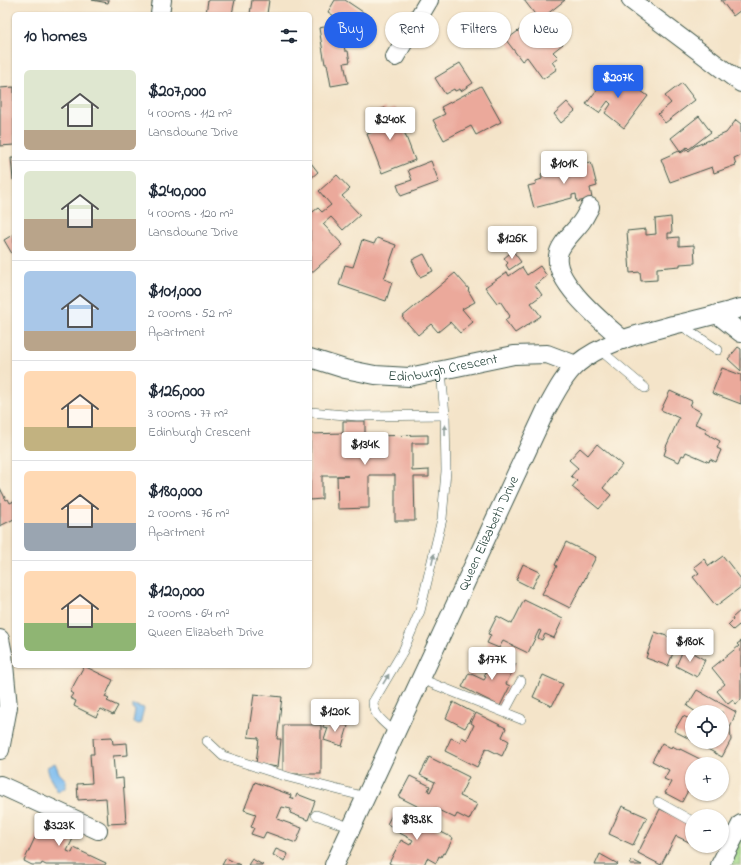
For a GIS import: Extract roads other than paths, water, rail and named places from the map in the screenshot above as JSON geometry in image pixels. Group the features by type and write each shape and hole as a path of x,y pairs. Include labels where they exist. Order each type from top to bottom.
{"street":[{"path":"160,12 162,0"},
{"path":"395,57 429,0"},
{"path":"631,0 741,82"},
{"path":"590,208 583,220 561,247 558,256 560,272 569,287 582,302 623,340"},
{"name":"Queen Elizabeth Drive","path":"334,865 545,412 561,384 576,365 590,354 623,340 644,333 741,308"},
{"path":"717,314 741,333"},
{"name":"Edinburgh Crescent","path":"312,359 345,369 375,375 408,377 442,371 485,360 521,355 547,354 576,365"},
{"path":"0,639 3,654 8,707 0,750"},
{"path":"0,785 98,830"},
{"path":"729,838 741,824"},
{"path":"720,865 723,853"}],"lane":[{"path":"679,324 718,350"},
{"path":"600,350 645,388"},
{"path":"396,733 379,718 374,711 373,702 403,651 420,611 442,519 446,471 445,415 442,371"},
{"path":"312,412 357,416 445,415"},
{"path":"421,679 521,718"},
{"path":"505,711 521,681"},
{"path":"207,741 223,756 288,777 366,797"},
{"path":"658,802 685,817"},
{"path":"316,815 352,828"}],"water":[{"path":"133,705 144,708 140,724 133,723 135,710 133,709"},
{"path":"55,763 59,773 66,780 66,787 58,792 50,778 47,767"}]}
